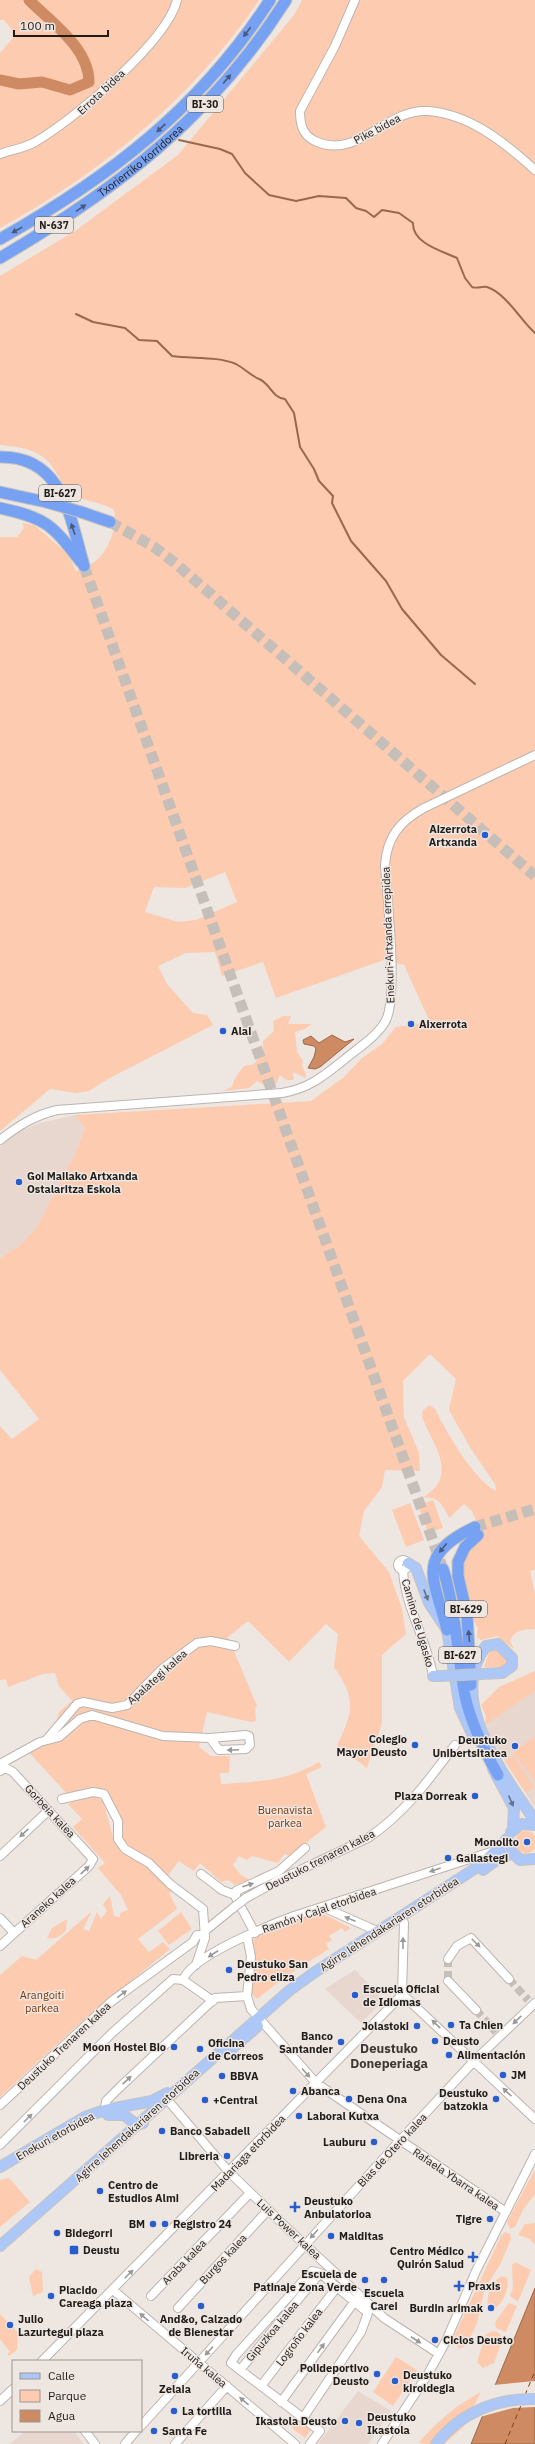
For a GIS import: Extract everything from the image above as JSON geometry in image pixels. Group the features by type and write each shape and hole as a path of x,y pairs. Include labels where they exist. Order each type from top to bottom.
{"highway":[{"name":"Txorierriko korridorea","path":"0,239 49,212 98,180 154,135 208,81 237,46 270,0"},
{"name":"Txorierriko korridorea","path":"0,258 50,228 106,190 144,161 200,109 248,54 286,0"},
{"name":"BI-627","path":"0,456 28,459 41,466 53,479 69,517 84,566 62,538 45,522 28,514 0,508"},
{"path":"0,492 46,502 110,522"},
{"name":"BI-629","path":"447,1630 433,1584 432,1573 435,1561 449,1541 476,1531 465,1547 458,1562 458,1576 468,1622 471,1689"},
{"name":"BI-627","path":"444,1569 454,1608 465,1696 498,1775"}],"main road":[{"path":"405,1567 416,1568 429,1603 447,1630"},
{"name":"BI-629","path":"447,1630 460,1708 487,1763 498,1775"},
{"path":"437,1676 502,1673 512,1666 512,1658 498,1644 486,1646 476,1664 471,1689"},
{"name":"BI-629","path":"471,1689 484,1743"},
{"name":"BI-627","path":"484,1743 535,1821"},
{"name":"BI-627","path":"498,1775 514,1808 510,1834"},
{"path":"533,1861 520,1860 512,1854 510,1834 526,1823 535,1825"},
{"name":"Agirre lehendakariaren etorbidea","path":"0,2250 171,2104 302,1981 377,1931 460,1879 498,1849 510,1834"},
{"name":"Agirre lehendakariaren etorbidea","path":"0,2246 137,2124 259,2020 312,1981 467,1882 502,1856 512,1854"},
{"name":"Enekuri etorbidea","path":"0,2167 85,2117 105,2110 135,2106 159,2098 198,2071"},
{"name":"Enekuri etorbidea","path":"0,2174 93,2119 108,2115 121,2114 137,2124"},
{"path":"137,2124 149,2122"},
{"path":"436,2444 461,2420 484,2407 516,2399 535,2398"}],"street":[{"name":"Errota bidea","path":"0,154 33,144 73,118 140,56 162,28 177,0"},
{"name":"Pike bidea","path":"356,0 335,46 300,111 300,120 305,134 310,139 324,145 344,145 364,138 407,113 428,111 469,121 506,146 535,170"},
{"name":"Enekuri-Artxanda errepidea","path":"0,1140 25,1122 57,1110 282,1093 309,1087 323,1077 380,1028 390,1010 391,986 385,865 386,854 395,831 411,815 535,755"},
{"name":"Camino de Ugasko","path":"405,1567 409,1603 437,1676"},
{"name":"Apalategi kalea","path":"47,1739 77,1704 83,1702 112,1708 126,1705 162,1669 196,1643 211,1641 235,1646"},
{"path":"2,1767 47,1739 59,1737 80,1719 92,1715 163,1736 210,1738"},
{"name":"Deustuko trenaren kalea","path":"206,1933 246,1898 271,1884 358,1843 382,1829 416,1797 455,1744"},
{"name":"Gorbeia kalea","path":"2,1767 49,1810 92,1857"},
{"path":"62,1799 93,1792 104,1794 118,1821 118,1840 120,1844 127,1852 149,1863 170,1884 203,1909 206,1933 196,1965"},
{"path":"0,1856 49,1810"},
{"path":"105,2110 106,2101 216,1998 247,1996 251,1957 251,1934 235,1895 238,1888 279,1871 305,1848"},
{"name":"Ramón y Cajal etorbidea","path":"183,1980 186,1973 226,1945 294,1916 498,1849"},
{"name":"Araneko kalea","path":"0,1946 89,1866 92,1862 92,1857"},
{"path":"201,1874 222,1890 235,1895"},
{"path":"264,1878 271,1884"},
{"path":"323,1907 377,1931"},
{"path":"0,1918 14,1933"},
{"path":"404,1923 402,1994 535,2119"},
{"name":"Deustuko Trenaren kalea","path":"0,2105 112,2001 193,1942 197,1935 206,1933"},
{"path":"448,1959 457,1946 471,1938 509,1979"},
{"path":"0,2145 112,2034 173,1979 183,1980 213,2001"},
{"path":"448,1981 476,2010"},
{"name":"Madariaga etorbidea","path":"43,2360 402,1994"},
{"name":"Rafaela Ybarra kalea","path":"247,1996 251,2009 259,2020 316,2083 506,2212"},
{"name":"Blas de Otero kalea","path":"142,2425 305,2244 498,2034 532,2003"},
{"name":"Luis Power kalea","path":"171,2104 229,2172 268,2210 384,2318 439,2354"},
{"path":"382,2444 428,2374 439,2354 535,2154"},
{"name":"Araba kalea","path":"151,2296 250,2193"},
{"name":"Burgos kalea","path":"178,2308 268,2210"},
{"name":"Gipuzkoa kalea","path":"240,2370 320,2273 312,2271 236,2355 232,2363 240,2370 281,2402 320,2431 310,2444"},
{"path":"303,2418 361,2332 368,2312 320,2273"},
{"name":"Logroño kalea","path":"261,2386 337,2287"},
{"name":"Iruña kalea","path":"113,2290 295,2444"},
{"path":"281,2402 355,2301"},
{"path":"175,2444 227,2386"},
{"path":"0,2401 12,2390"},
{"path":"86,2432 95,2444"},
{"path":"124,2444 135,2432"}],"shaded area":[{"path":"75,1115 85,1128 74,1156 37,1227 19,1246 0,1258 0,1147 16,1133 40,1123"},
{"name":"Deustuko Unibertsitatea","path":"535,1680 535,1808 489,1736 485,1718"},
{"name":"Escuela Oficial de Idiomas","path":"355,1970 384,2000 361,2023 325,1989"},
{"name":"Deustuko Ikastola","path":"358,2391 391,2411 368,2444 318,2444"},
{"path":"24,2432 75,2432 84,2444 10,2444"}],"green space":[{"path":"0,0 259,0 234,35 176,100 109,157 74,183 0,228 0,53 13,38 12,30 4,20 0,20"},
{"name":"Buenavista parkea","path":"302,0 535,0 535,1570 530,1571 535,1594 535,1629 520,1631 514,1634 510,1641 514,1649 497,1636 481,1640 477,1637 478,1628 473,1620 463,1570 467,1552 481,1533 472,1511 464,1504 449,1518 439,1502 423,1497 434,1489 440,1480 442,1470 437,1449 422,1417 423,1410 430,1405 435,1409 446,1430 470,1466 487,1485 496,1491 495,1484 471,1449 449,1410 456,1379 430,1354 403,1381 404,1417 419,1453 420,1471 385,1470 382,1487 364,1511 359,1536 389,1572 402,1609 406,1634 382,1655 382,1723 367,1768 337,1746 347,1724 350,1706 346,1688 334,1667 338,1634 326,1624 289,1662 248,1621 228,1637 257,1706 255,1708 256,1721 251,1722 207,1712 199,1747 211,1756 230,1756 229,1773 220,1773 221,1784 260,1781 283,1777 307,1769 319,1762 322,1767 306,1774 326,1827 290,1856 284,1854 278,1863 252,1856 247,1860 239,1856 233,1865 241,1875 250,1880 235,1885 228,1880 221,1882 200,1863 194,1871 179,1861 167,1877 149,1857 131,1850 115,1829 109,1797 104,1792 69,1796 24,1747 47,1734 54,1725 59,1712 72,1701 59,1686 55,1673 43,1674 8,1687 6,1679 0,1680 0,1426 12,1439 39,1419 0,1370 0,1258 19,1246 37,1227 74,1156 85,1128 75,1115 311,1101 344,1077 362,1058 382,1044 396,1027 430,1022 404,965 384,960 276,998 263,962 222,976 215,952 186,953 158,966 167,984 193,1013 207,1015 213,1025 106,1080 89,1091 76,1093 50,1089 0,1131 0,537 17,537 24,528 22,523 34,525 68,554 76,571 93,563 103,553 111,539 115,524 115,517 114,510 104,505 79,497 68,491 52,466 40,455 18,447 0,445 0,276 75,231 178,155 294,15","holes":["225,872 237,902 196,920 178,922 145,912 154,887 185,888"]},
{"path":"283,1016 291,1016 288,1024 312,1024 305,1029 295,1032 297,1052 303,1061 302,1066 306,1074 306,1078 293,1072 294,1080 286,1080 280,1075 276,1084 264,1085 257,1081 249,1088 223,1091 232,1087 235,1078 244,1066 254,1064 263,1051 263,1041 274,1031 273,1021"},
{"path":"433,1500 443,1528 428,1533 418,1505"},
{"path":"410,1503 424,1540 406,1547 392,1510"},
{"path":"495,1648 508,1659 507,1664 504,1667 484,1667 490,1650"},
{"path":"535,1671 535,1691 485,1725 486,1716 481,1705 499,1687"},
{"path":"535,1736 535,1782 513,1752"},
{"path":"513,1755 534,1787 526,1793 505,1761"},
{"name":"Arangoiti parkea","path":"93,1795 103,1801 115,1844 123,1853 145,1864 174,1891 169,1893 177,1909 138,1939 149,1952 163,1942 170,1949 79,2024 0,2097 0,1975 22,1956 36,1960 92,1911 83,1929 89,1931 97,1912 101,1919 107,1911 103,1904 110,1896 114,1916 120,1917 120,1913 128,1910 121,1895 98,1868 105,1863 73,1827 82,1819 68,1804"},
{"path":"526,1831 534,1834 536,1838 536,1846 534,1850 526,1853 518,1850 515,1842 518,1834"},
{"path":"181,1912 192,1929 169,1945 158,1931"},
{"path":"319,1912 351,1928 345,1932 342,1928 329,1936 332,1940 326,1944 329,1949 286,1976 257,1999 250,1992 255,1964 253,1936"},
{"path":"67,1919 66,1930 62,1934 56,1938 47,1938 52,1928"},
{"path":"535,2169 535,2194 523,2210 515,2227 510,2229 507,2222"},
{"path":"9,2178 30,2202 0,2227 0,2180"},
{"path":"535,2223 535,2245 530,2239 518,2235 525,2224"},
{"path":"505,2232 510,2234 511,2239 500,2265 485,2288 477,2323 467,2345 459,2349 453,2339 501,2236"},
{"path":"515,2262 531,2270 518,2302 510,2296 513,2288 512,2265"},
{"path":"36,2269 42,2272 43,2292 33,2296 29,2277"},
{"path":"502,2276 507,2278 508,2282 506,2292 498,2306 490,2311 488,2307 488,2296 492,2286 498,2278"},
{"path":"509,2303 517,2306 506,2332 496,2328 495,2322"},
{"path":"0,2314 18,2333 17,2350 9,2356 7,2354 10,2352 0,2339"},
{"path":"494,2331 500,2334 502,2341 494,2363 483,2368 477,2362 486,2334"},
{"name":"Deustuko kiroldegia","path":"396,2357 417,2370 393,2406 373,2392"},
{"path":"481,2392 463,2427 444,2444 424,2444 419,2442 448,2414"},
{"path":"300,2421 311,2430 305,2438 292,2428"}],"water":[{"path":"332,1035 345,1042 354,1039 320,1067 315,1069 308,1068 314,1057 316,1049 314,1046 304,1044 303,1040 311,1036 319,1043"},
{"path":"535,2288 535,2444 471,2444"}],"pier":[{"path":"535,2381 535,2407 513,2408 480,2417 493,2385"}],"waterway":[{"path":"0,80 19,84 42,82 70,90 89,82 83,58 76,47 67,36 29,0"},
{"path":"179,140 220,149 232,154 245,173 269,195 296,201 319,196 346,198 356,208 366,211 374,217 382,210 399,213 413,223 417,236 423,241 436,249 457,258 465,278 472,287 487,287 501,295 535,333"},
{"path":"76,314 93,322 125,328 139,340 157,341 172,356 229,361 263,381 277,396 285,399 294,413 300,447 314,469 319,481 333,496 332,503 351,541 386,581 402,609 441,655 475,684"}],"ferry route":[{"path":"525,2395 535,2371"},
{"path":"505,2444 522,2403"}],"tunnel":[{"path":"110,522 154,547 175,563 535,876"},
{"path":"84,566 443,1569"},
{"path":"475,1527 535,1509"},
{"path":"448,1959 448,1981"},
{"path":"509,1979 528,2000"},
{"path":"476,2010 496,2032"}],"place":[{"name":"Aizerrota Artxanda","path":"485,835"},
{"name":"Aixerrota","path":"411,1024"},
{"name":"Alai","path":"223,1031"},
{"name":"Goi Mailako Artxanda Ostalaritza Eskola","path":"19,1182"},
{"name":"Colegio Mayor Deusto","path":"415,1745"},
{"name":"Deustuko Unibertsitatea","path":"515,1746"},
{"name":"Plaza Dorreak","path":"475,1796"},
{"name":"Monolito","path":"527,1842"},
{"name":"Gallastegi","path":"448,1858"},
{"name":"Deustuko San Pedro eliza","path":"229,1970"},
{"name":"Escuela Oficial de Idiomas","path":"355,1995"},
{"name":"Ta Chien","path":"451,2025"},
{"name":"Jolastoki","path":"417,2026"},
{"name":"Deusto","path":"435,2041"},
{"name":"Banco Santander","path":"341,2042"},
{"name":"Moon Hostel Bio","path":"174,2047"},
{"name":"Oficina de Correos","path":"200,2049"},
{"name":"Alimentación","path":"449,2055"},
{"name":"JM","path":"503,2075"},
{"name":"BBVA","path":"222,2076"},
{"name":"Abanca","path":"293,2091"},
{"name":"Dena Ona","path":"349,2099"},
{"name":"Deustuko batzokia","path":"496,2099"},
{"name":"+Central","path":"205,2100"},
{"name":"Laboral Kutxa","path":"299,2116"},
{"name":"Banco Sabadell","path":"162,2131"},
{"name":"Lauburu","path":"374,2142"},
{"name":"Libreria","path":"227,2156"},
{"name":"Centro de Estudios Almi","path":"100,2191"},
{"name":"Deustuko Anbulatorioa","path":"295,2207"},
{"name":"Tigre","path":"490,2219"},
{"name":"BM","path":"153,2224"},
{"name":"Registro 24","path":"165,2224"},
{"name":"Bidegorri","path":"57,2233"},
{"name":"Malditas","path":"331,2236"},
{"name":"Deustu","path":"74,2250"},
{"name":"Centro Médico Quirón Salud","path":"473,2257"},
{"name":"Escuela de Patinaje Zona Verde","path":"365,2280"},
{"name":"Escuela Carei","path":"384,2280"},
{"name":"Praxis","path":"459,2286"},
{"name":"Placido Careaga plaza","path":"51,2296"},
{"name":"And&o, Calzado de Bienestar","path":"201,2306"},
{"name":"Burdin arimak","path":"491,2308"},
{"name":"Julio Lazurtegui plaza","path":"10,2325"},
{"name":"Ciclos Deusto","path":"435,2340"},
{"name":"Polideportivo Deusto","path":"377,2374"},
{"name":"Zelaia","path":"175,2376"},
{"name":"Deustuko kiroldegia","path":"395,2381"},
{"name":"La tortilla","path":"174,2411"},
{"name":"Ikastola Deusto","path":"345,2421"},
{"name":"Deustuko Ikastola","path":"359,2423"},
{"name":"Santa Fe","path":"154,2431"}],"district":[{"name":"Deustuko Doneperiaga","path":"389,2056"}]}
